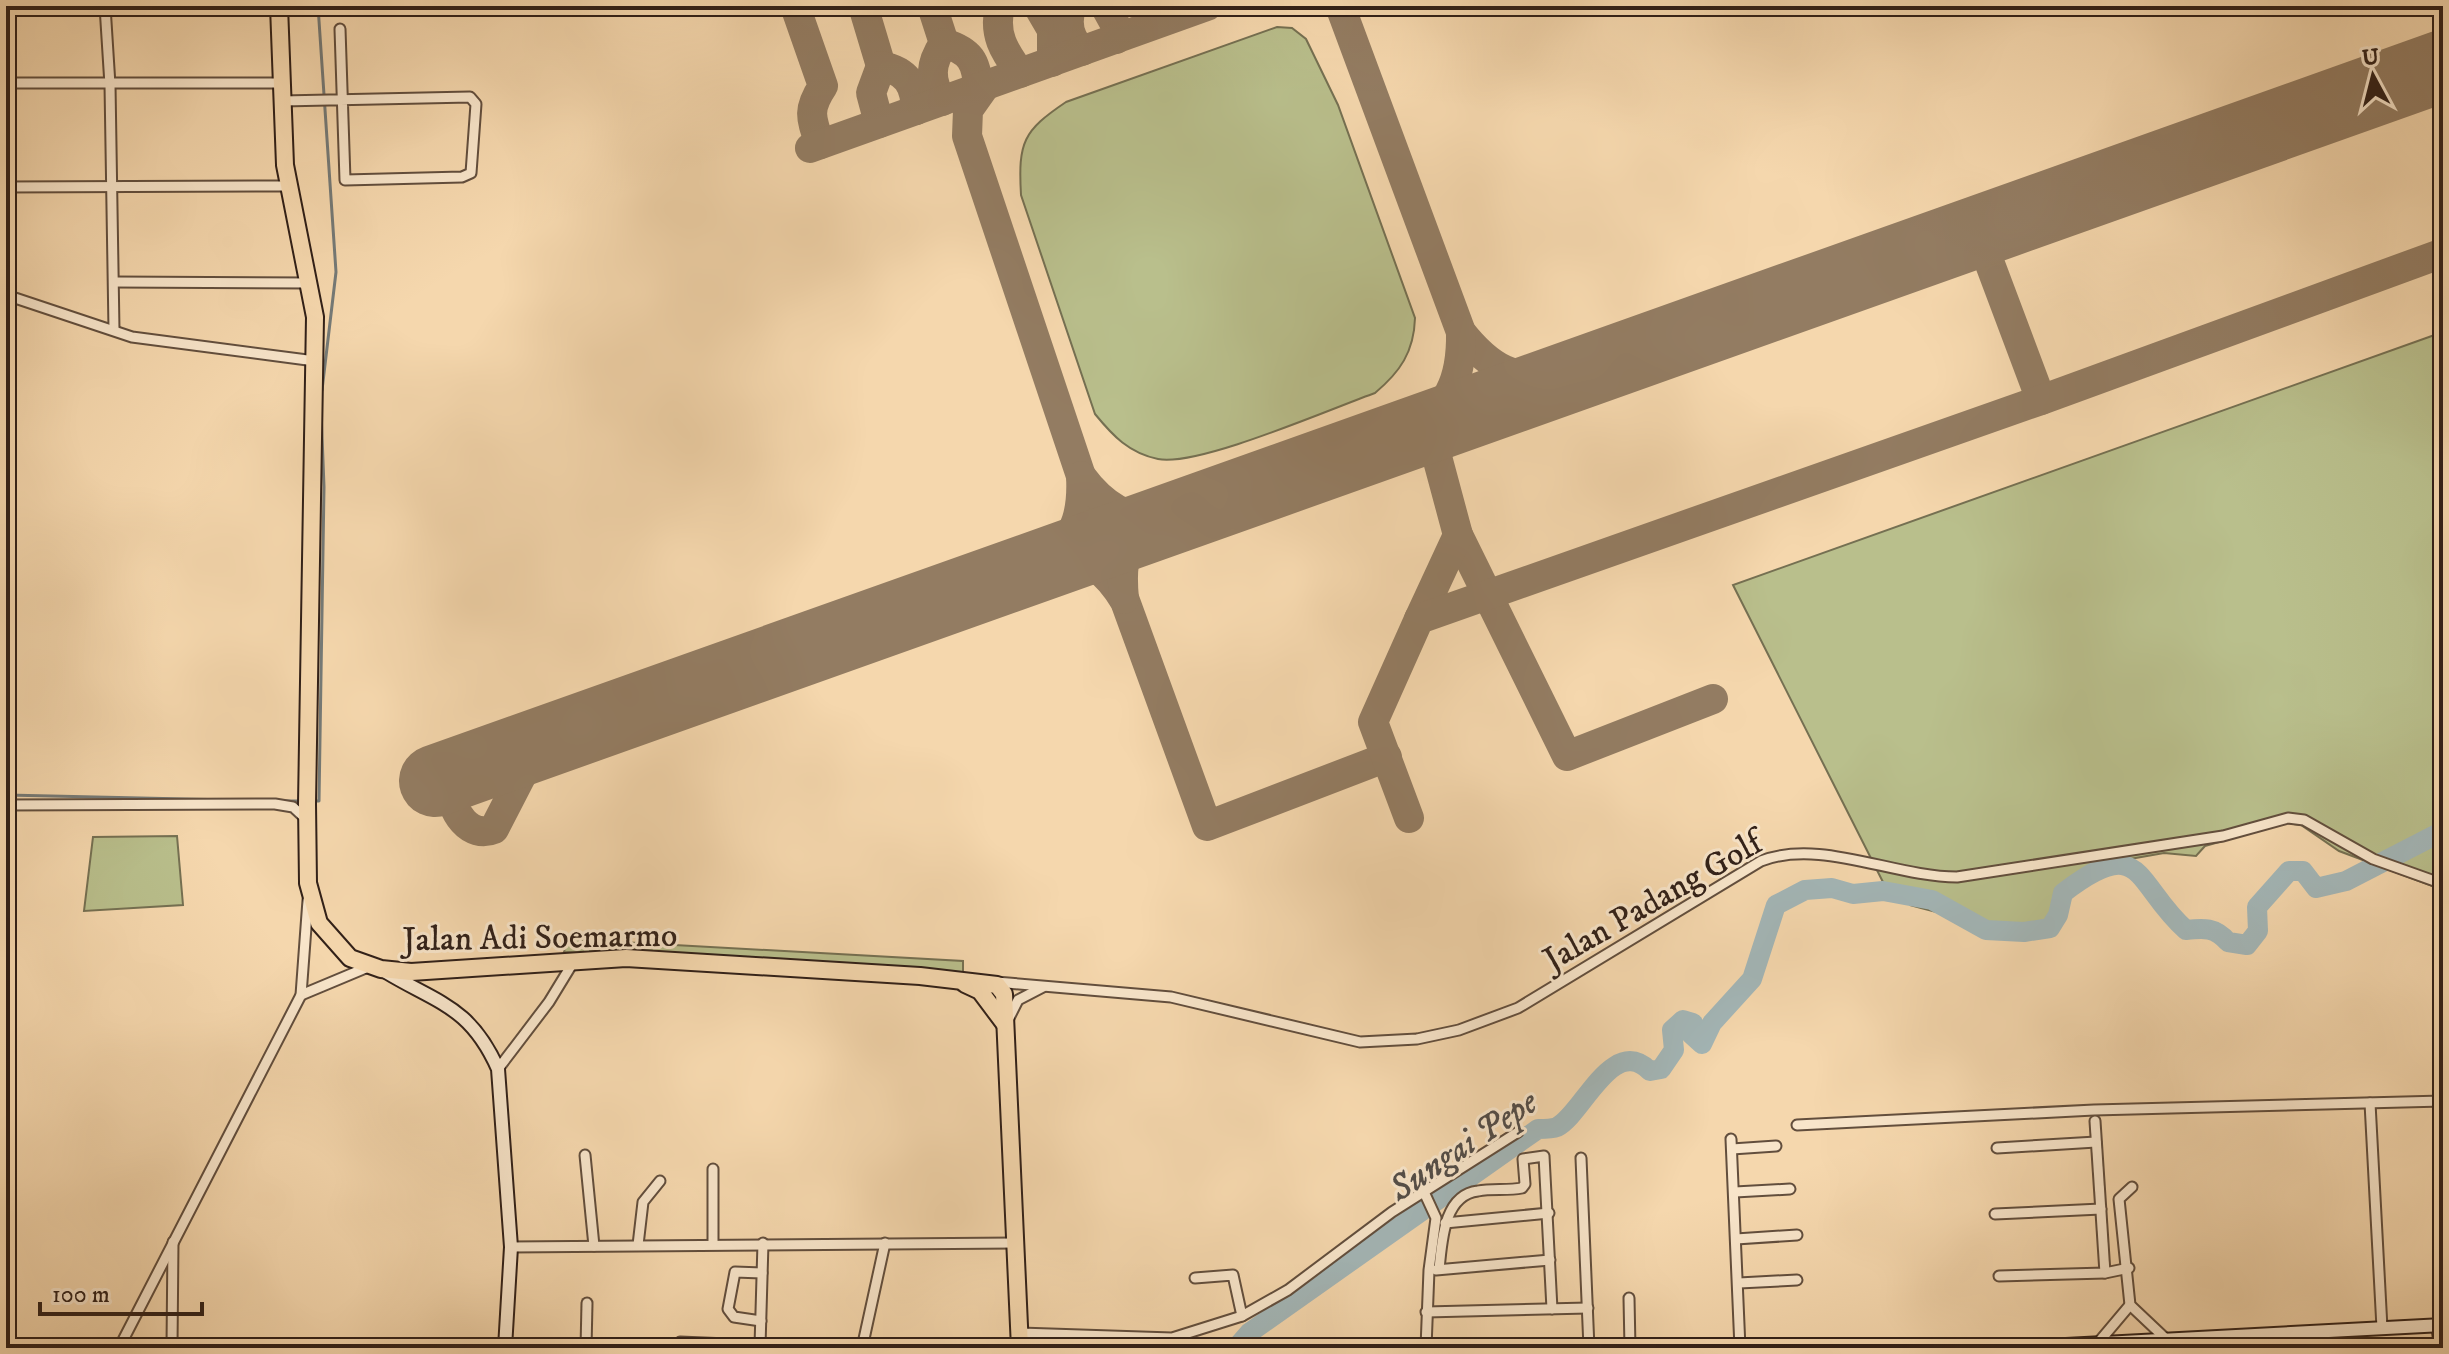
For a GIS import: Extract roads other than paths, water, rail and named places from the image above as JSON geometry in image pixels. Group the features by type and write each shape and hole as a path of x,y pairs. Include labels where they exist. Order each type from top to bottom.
{"highway":[{"name":"Jalan Adi Soemarmo","path":"279,6 288,186 315,317 307,805 308,883 319,923 350,958 376,967 411,972 626,958 949,979 998,988"},
{"name":"Jalan Adi Soemarmo","path":"949,979 980,991 997,1009 1006,1028"},
{"path":"998,988 1006,1028 1020,1340"}],"main road":[{"path":"376,967 449,1005 484,1043 498,1069 511,1247 505,1348"},
{"path":"2007,1348 2382,1328 2440,1332"}],"street":[{"path":"105,6 110,85 114,330"},
{"path":"282,101 339,99 472,98 476,104 471,173 462,177 346,181 343,176 339,99 340,29"},
{"path":"6,83 281,83"},
{"path":"6,187 288,186"},
{"path":"114,282 310,283"},
{"path":"6,295 132,337 315,361"},
{"path":"6,805 307,805"},
{"name":"Jalan Padang Golf","path":"998,988 1020,984 1050,985 1171,997 1333,1037 1385,1042 1459,1030 1518,1008 1613,947 1776,855 1817,853 1912,874 1957,877 2211,838 2288,818 2304,820 2373,859 2443,884"},
{"path":"173,1239 172,1347 120,1348 173,1239 301,995 308,883"},
{"path":"498,1069 549,1002 574,961"},
{"path":"301,995 376,967"},
{"path":"998,988 1020,984"},
{"path":"1006,1028 1018,1000 1032,990 1050,985"},
{"path":"1797,1125 1977,1115 2443,1101"},
{"path":"2370,1103 2382,1328"},
{"path":"2095,1121 2105,1273"},
{"path":"1020,1340 1172,1338 1242,1316 1288,1290 1366,1231 1518,1132"},
{"path":"1997,1148 2096,1142"},
{"path":"1740,1348 1732,1144 1776,1146"},
{"path":"585,1155 594,1246"},
{"path":"1426,1348 1426,1312 1445,1223 1460,1201 1472,1192 1524,1187 1522,1162 1527,1156 1544,1156 1552,1309"},
{"path":"1581,1158 1589,1348"},
{"path":"713,1169 713,1244"},
{"path":"638,1245 640,1211 648,1193 660,1181"},
{"path":"2098,1343 2130,1305 2129,1268 2119,1199 2132,1187"},
{"path":"1735,1192 1790,1189"},
{"path":"1424,1192 1434,1213 1434,1270"},
{"path":"1995,1214 2101,1209"},
{"path":"1445,1223 1549,1213"},
{"path":"1736,1239 1797,1235"},
{"path":"760,1346 763,1243"},
{"path":"862,1348 885,1243"},
{"path":"511,1247 1015,1243"},
{"path":"1434,1270 1550,1260"},
{"path":"1999,1276 2105,1273 2129,1268"},
{"path":"761,1321 734,1317 728,1309 735,1272 762,1273"},
{"path":"1195,1278 1233,1275 1242,1316"},
{"path":"1739,1283 1797,1280"},
{"path":"1629,1298 1630,1348"},
{"path":"586,1348 587,1303"},
{"path":"2130,1305 2166,1339"},
{"path":"1426,1312 1588,1308"},
{"path":"2440,1332 2440,1348"},
{"path":"674,1348 680,1342 823,1348"}],"waterway":[{"path":"318,6 336,272 322,390"},
{"path":"314,801 319,801 324,487 321,410"},
{"path":"6,795 230,800"},
{"path":"282,801 302,801"},
{"name":"Sungai Pepe","path":"1236,1348 1249,1333 1538,1129 1557,1127 1611,1069 1623,1062 1636,1062 1650,1071 1661,1069 1674,1050 1672,1030 1683,1020 1693,1023 1691,1034 1702,1044 1712,1023 1752,979 1776,905 1805,890 1832,888 1853,894 1883,891 1932,900 1986,930 2024,932 2050,928 2058,915 2063,893 2089,875 2109,866 2124,865 2146,882 2186,930 2209,930 2228,942 2247,945 2258,931 2257,907 2289,871 2303,871 2316,888 2346,881 2443,831"}]}
